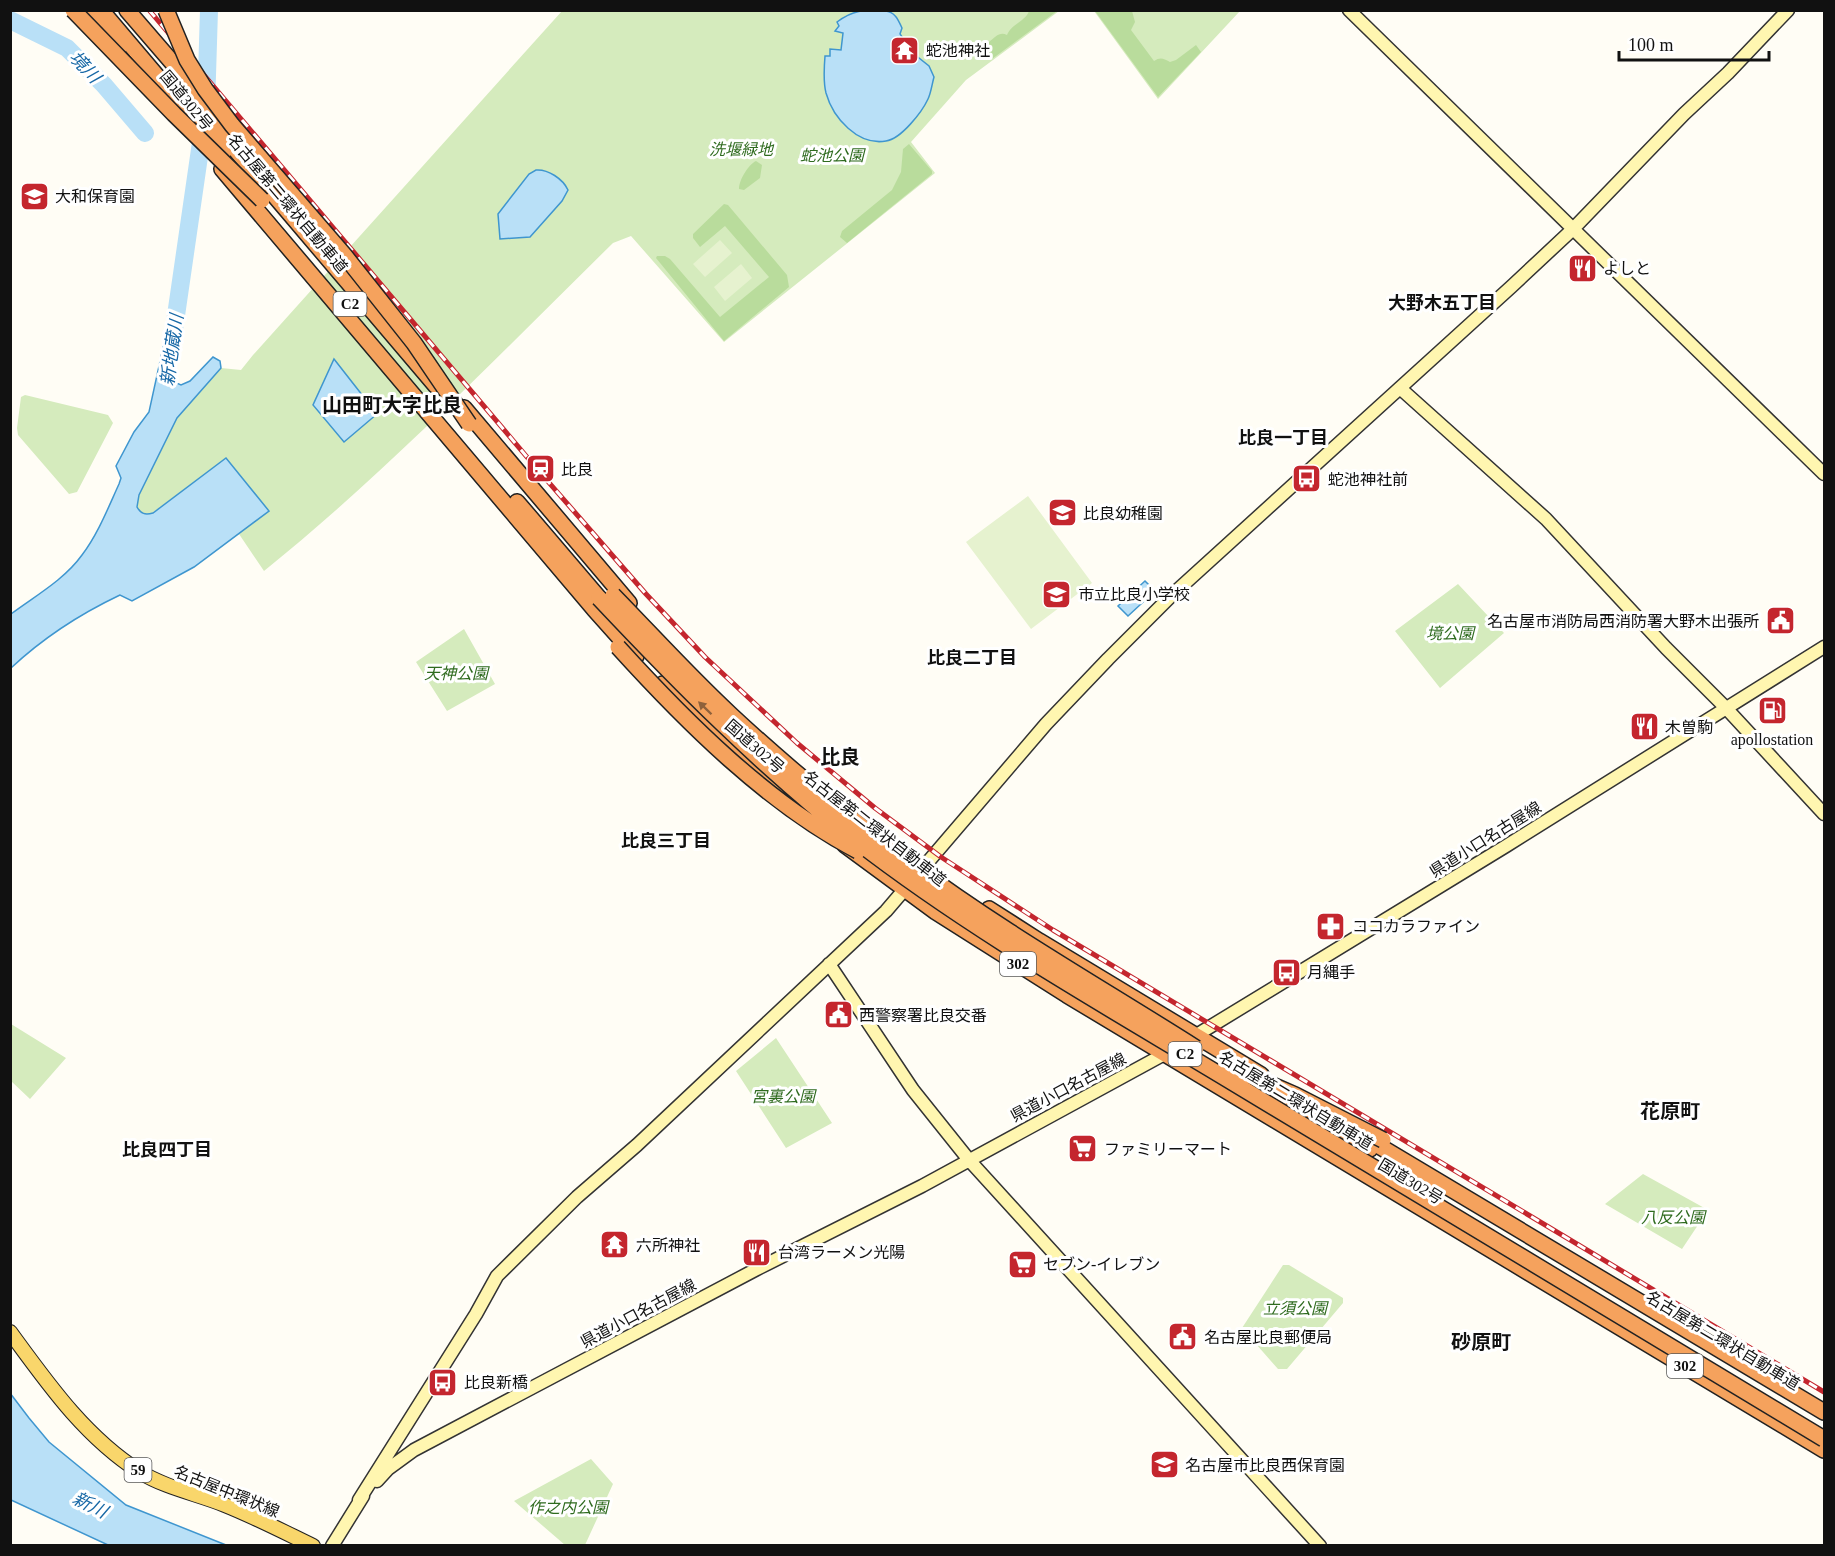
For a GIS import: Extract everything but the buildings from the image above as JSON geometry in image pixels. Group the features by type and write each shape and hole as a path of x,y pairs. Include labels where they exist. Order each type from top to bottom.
{"highway":[{"path":"73,10 262,200"},
{"path":"80,10 146,79"},
{"name":"国道302号","path":"86,10 460,451 551,565 699,720 814,821 858,856 975,938 1824,1450"},
{"name":"名古屋第二環状自動車道","path":"101,10 598,598 677,682 808,801 855,839 945,905 1070,984 1824,1439"},
{"name":"名古屋第二環状自動車道","path":"118,10 621,603 731,715 822,795 965,902 1226,1065 1824,1422"},
{"name":"国道302号","path":"127,10 579,545 652,627 753,726 832,795 926,866 1039,941 1821,1410"},
{"path":"166,10 187,60 210,97 345,256 414,343 469,424"},
{"path":"551,565 618,647 678,710 764,788 820,830 898,871"},
{"path":"1226,1065 1295,1095 1383,1140 1768,1370 1821,1410"}],"main road":[{"name":"名古屋中環状線","path":"10,1332 70,1412 121,1459 143,1474 226,1505 313,1545"}],"street":[{"path":"1349,10 1824,474"},
{"path":"358,1500 476,1314 497,1276 577,1197 637,1145 857,940 905,890 1033,739 1172,595 1401,390 1573,229 1788,10"},
{"path":"1401,390 1545,519 1824,814"},
{"name":"県道小口名古屋線","path":"332,1545 358,1500 388,1469 414,1450 755,1270 922,1186 1197,1036 1824,647"},
{"path":"829,964 913,1090 969,1160 1320,1545"}],"green space":[{"name":"洗堰緑地","path":"562,11 1059,11 966,80 911,142 935,173 724,342 631,236 613,243 399,453 264,571 239,534 269,511 226,459 152,513 141,513 137,507 139,495 177,418 221,368 241,370"},
{"path":"1029,11 1057,11 992,59 987,56 989,42 1000,34 1007,35"},
{"path":"1094,11 1240,11 1158,99"},
{"path":"1095,11 1132,11 1135,22 1131,30 1154,61 1176,60 1196,45 1201,52 1158,97"},
{"path":"909,144 932,171 932,174 847,243 840,237 842,231 892,190 901,172 903,149"},
{"path":"756,161 762,165 760,178 744,190 739,189 744,173"},
{"path":"724,204 728,205 787,275 789,287 724,341 656,258 665,256 670,259 720,317 769,277 725,226 700,247 693,238 693,234"},
{"path":"720,240 732,253 705,277 693,264"},
{"path":"741,264 752,278 725,301 714,287"},
{"path":"25,395 108,415 113,423 77,492 69,494 18,435 21,397"},
{"path":"1028,496 1092,583 1031,629 966,542"},
{"name":"境公園","path":"1458,584 1504,633 1440,688 1395,631"},
{"name":"天神公園","path":"464,629 495,684 447,711 416,662"},
{"path":"11,1024 66,1058 30,1099 11,1081"},
{"name":"宮裏公園","path":"776,1038 832,1123 786,1148 736,1071"},
{"name":"八反公園","path":"1643,1174 1708,1210 1682,1249 1605,1204"},
{"name":"立須公園","path":"1283,1265 1289,1265 1343,1298 1343,1303 1287,1369 1278,1369 1242,1328"},
{"name":"作之内公園","path":"591,1459 613,1484 585,1545 565,1545 514,1501"}],"water":[{"path":"860,11 885,11 896,16 902,28 900,34 914,54 929,66 934,77 928,99 910,124 892,139 876,141 857,135 834,112 825,88 825,56 830,56 830,49 841,50 843,33 835,31 839,26 837,22"},
{"path":"536,170 555,175 568,190 562,201 530,237 500,239 498,214 529,174"},
{"path":"166,334 180,334 172,373 174,382 181,385 190,381 213,357 220,361 221,368 177,418 139,495 137,507 144,513 153,513 226,458 269,511 194,567 132,601 120,595 91,610 62,627 11,668 11,614 67,572 93,538 121,478 116,466 134,432 149,412"},
{"path":"334,359 377,414 344,442 313,405"},
{"path":"1145,581 1155,591 1128,616 1118,606"},
{"name":"新川","path":"10,1393 49,1442 126,1505 226,1545 108,1545 11,1500"}],"waterway":[{"name":"新地蔵川","path":"170,357 206,108 209,10"},
{"name":"境川","path":"10,20 67,48 104,85 145,133"}],"railway":[{"path":"149,10 538,470 646,594 705,657 797,743 875,808 941,857 1053,930 1824,1392"}],"place":[{"name":"蛇池神社","path":"905,50"},
{"name":"大和保育園","path":"34,196"},
{"name":"よしと","path":"1582,268"},
{"name":"比良","path":"540,469"},
{"name":"蛇池神社前","path":"1307,479"},
{"name":"比良幼稚園","path":"1062,513"},
{"name":"市立比良小学校","path":"1057,594"},
{"name":"名古屋市消防局西消防署大野木出張所","path":"1780,621"},
{"name":"apollostation","path":"1772,711"},
{"name":"木曽駒","path":"1644,727"},
{"name":"ココカラファイン","path":"1331,926"},
{"name":"月縄手","path":"1286,972"},
{"name":"西警察署比良交番","path":"838,1015"},
{"name":"ファミリーマート","path":"1083,1149"},
{"name":"六所神社","path":"615,1245"},
{"name":"台湾ラーメン光陽","path":"757,1252"},
{"name":"セブン-イレブン","path":"1022,1264"},
{"name":"名古屋比良郵便局","path":"1183,1337"},
{"name":"比良新橋","path":"443,1382"},
{"name":"名古屋市比良西保育園","path":"1164,1465"}],"district":[{"name":"大野木五丁目","path":"1442,303"},
{"name":"山田町大字比良","path":"392,405"},
{"name":"比良一丁目","path":"1283,438"},
{"name":"比良二丁目","path":"972,658"},
{"name":"比良","path":"840,757"},
{"name":"比良三丁目","path":"666,841"},
{"name":"花原町","path":"1670,1111"},
{"name":"比良四丁目","path":"167,1150"},
{"name":"砂原町","path":"1481,1342"}],"park label":[{"name":"蛇池公園","path":"832,155"}]}
